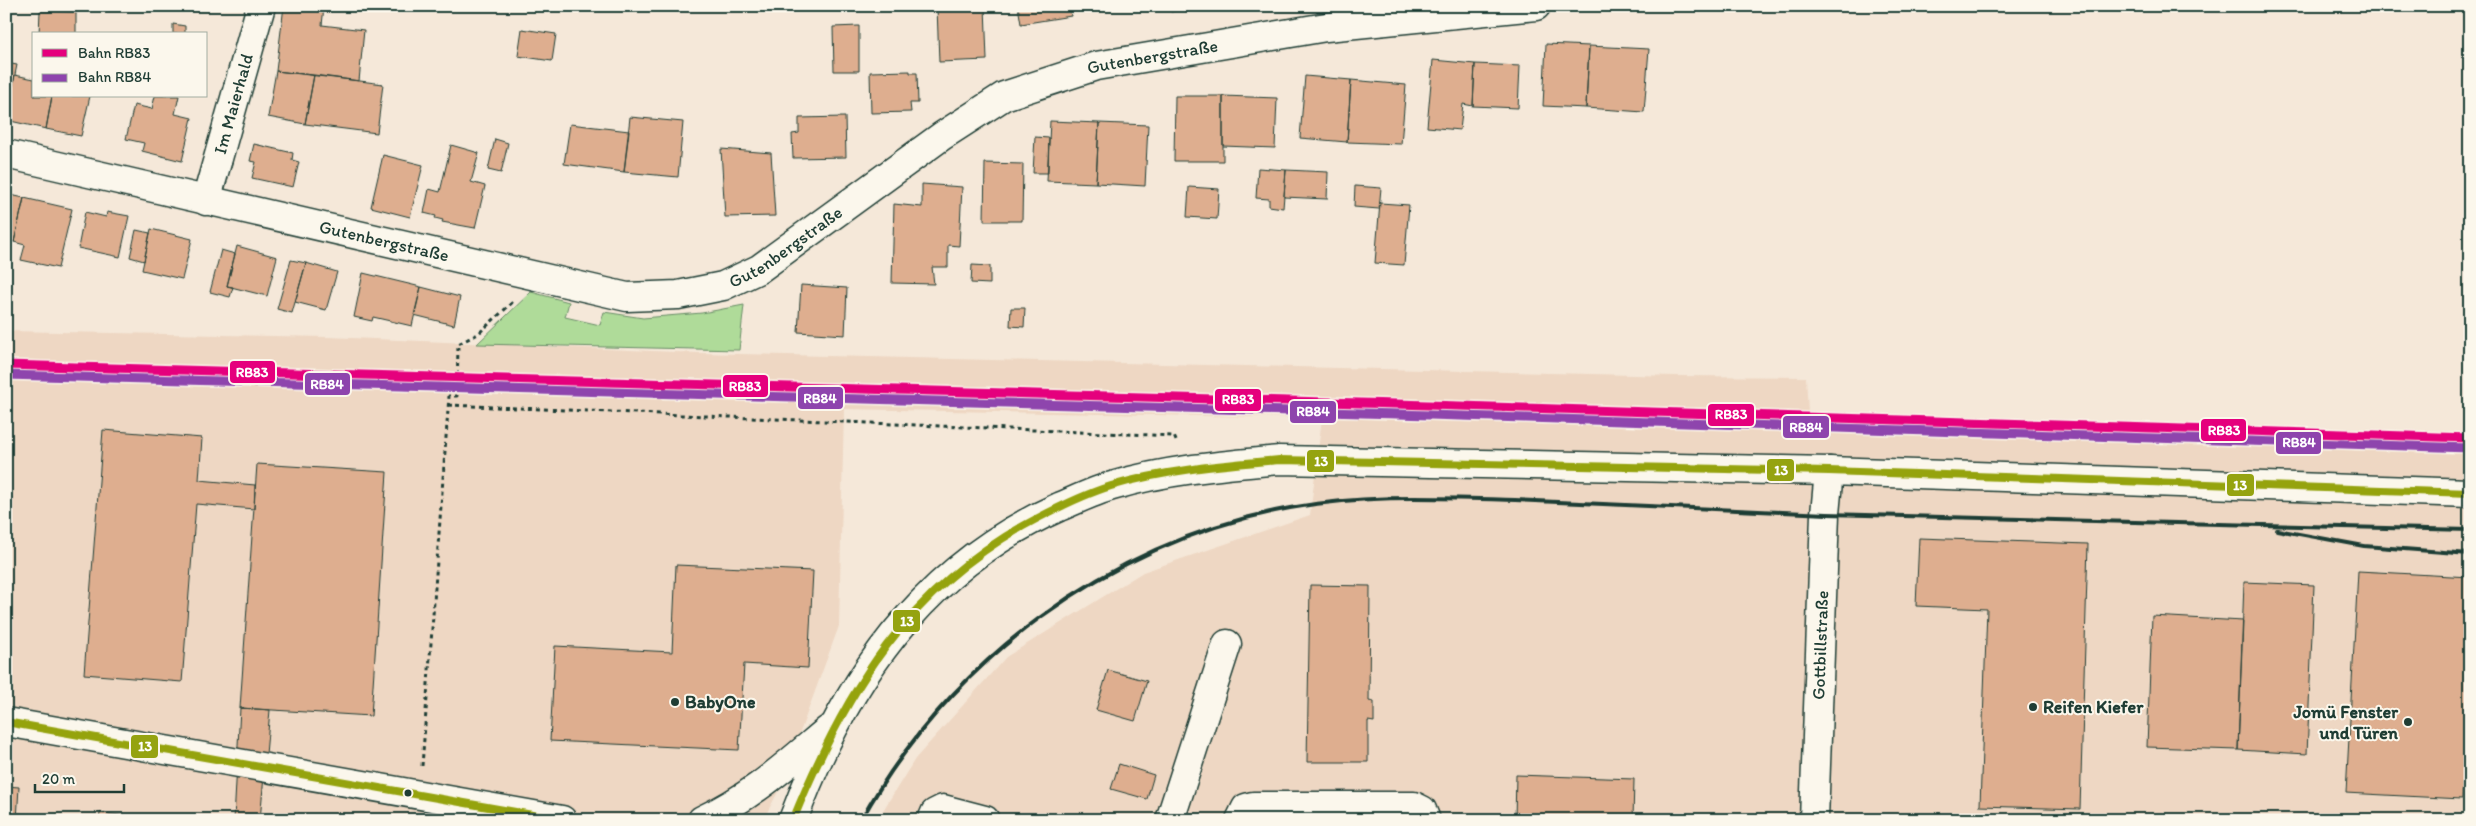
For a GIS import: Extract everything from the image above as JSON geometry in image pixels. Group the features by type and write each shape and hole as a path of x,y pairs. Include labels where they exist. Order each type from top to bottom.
{"street":[{"name":"Im Maierhald","path":"206,201 261,6"},
{"name":"Gutenbergstraße","path":"6,154 627,297 678,295 723,286 760,269 942,136 1004,96 1059,76 1096,66 1326,27 1536,6"},
{"path":"793,820 809,778 835,724 864,672 893,635 926,599 968,561 1030,520 1110,486 1190,468 1279,460 1829,470 2470,493"},
{"name":"Gottbillstraße","path":"1814,820 1825,514 1829,470"},
{"path":"1170,820 1227,644"},
{"path":"6,722 562,820"},
{"path":"702,820 762,786 835,724"},
{"path":"1240,820 1246,808 1263,806 1414,806 1422,810 1426,820"},
{"path":"932,820 935,813 943,809 986,820"}],"path":[{"path":"420,795 448,405 449,396 457,396 458,344 478,334 540,277"},
{"path":"448,405 1174,436 1190,468"}],"shaded area":[{"path":"6,331 328,337 699,353 1676,376 1806,377 1809,429 2470,450 2470,820 877,820 915,759 1006,657 1143,572 1310,515 1322,418 844,409 839,626 778,792 763,820 6,820"}],"green space":[{"path":"531,292 569,302 565,317 600,325 604,312 643,318 702,313 744,305 739,350 477,344"}],"building":[{"path":"284,6 324,7 322,25 364,30 359,81 276,71"},
{"path":"985,6 987,60 939,62 937,7"},
{"path":"1018,6 1069,6 1071,16 1021,24"},
{"path":"1170,6 1195,6 1171,12"},
{"path":"40,11 76,12 76,32 39,32"},
{"path":"173,24 185,26 185,32 173,32"},
{"path":"859,26 859,71 834,71 833,27"},
{"path":"522,29 556,34 552,61 518,56"},
{"path":"1546,44 1589,46 1586,108 1543,106"},
{"path":"1589,46 1649,49 1644,112 1586,108"},
{"path":"1433,60 1475,64 1473,106 1463,104 1460,130 1427,127"},
{"path":"6,63 17,65 11,93 6,92"},
{"path":"1475,64 1520,66 1518,108 1473,106"},
{"path":"276,71 314,75 305,124 268,117"},
{"path":"910,71 910,73 917,73 918,103 910,103 911,112 871,113 870,72"},
{"path":"15,75 32,79 32,98 52,98 46,129 6,120"},
{"path":"314,75 383,84 377,133 305,124"},
{"path":"1305,76 1351,80 1347,142 1300,138"},
{"path":"1351,80 1406,85 1401,144 1347,142"},
{"path":"1175,96 1223,96 1223,161 1174,161"},
{"path":"1223,96 1277,98 1275,148 1223,146"},
{"path":"52,98 90,98 81,136 46,129"},
{"path":"155,98 179,98 175,114 192,118 182,161 142,151 144,143 126,139 134,105 152,109"},
{"path":"630,117 683,122 678,177 624,172"},
{"path":"845,117 846,157 793,158 792,134 799,133 799,118"},
{"path":"1050,121 1099,123 1096,183 1047,181"},
{"path":"1099,123 1148,125 1145,186 1096,183"},
{"path":"570,124 629,131 624,172 564,164"},
{"path":"1035,137 1049,138 1048,173 1033,173"},
{"path":"495,139 508,143 501,173 488,170"},
{"path":"254,144 293,153 292,160 299,162 293,187 252,178 256,162 250,161"},
{"path":"451,145 479,153 471,182 485,186 475,228 442,222 443,220 435,218 436,216 424,213 429,189 440,192"},
{"path":"721,149 771,153 775,216 725,217"},
{"path":"383,155 423,165 410,217 371,207"},
{"path":"985,163 1023,164 1022,221 984,221"},
{"path":"1258,168 1286,170 1283,208 1269,206 1269,199 1256,198"},
{"path":"1286,170 1328,172 1327,199 1284,197"},
{"path":"922,184 962,187 959,246 948,245 948,267 932,267 934,284 892,283 894,204 922,207"},
{"path":"1355,186 1381,188 1379,209 1354,207"},
{"path":"1189,187 1219,189 1217,219 1187,217"},
{"path":"6,194 24,198 14,242 6,241"},
{"path":"24,198 72,209 58,268 21,260 25,245 14,242"},
{"path":"1380,203 1409,205 1404,265 1375,263"},
{"path":"85,212 106,217 107,212 129,216 120,257 78,248"},
{"path":"151,229 192,239 182,279 142,270"},
{"path":"136,230 150,233 144,261 130,257"},
{"path":"237,246 277,257 267,296 227,286"},
{"path":"221,250 235,254 227,286 233,287 230,297 210,292"},
{"path":"291,260 306,263 292,313 277,309"},
{"path":"306,263 337,272 326,310 295,302"},
{"path":"972,265 990,266 990,284 971,283"},
{"path":"363,273 421,287 412,326 373,317 372,321 354,317"},
{"path":"801,285 847,288 845,335 798,332"},
{"path":"421,287 460,297 454,325 414,315"},
{"path":"1011,308 1025,308 1024,327 1010,326"},
{"path":"103,430 202,438 199,480 255,485 254,509 196,504 182,682 84,674"},
{"path":"257,464 387,472 371,716 240,708"},
{"name":"Reifen Kiefer","path":"1919,538 2088,544 2080,809 1980,806 1987,609 1916,606"},
{"path":"676,565 813,571 808,668 744,664 739,750 550,741 555,646 672,652"},
{"name":"Jomü Fenster und Türen","path":"2358,571 2470,577 2470,651 2462,799 2346,793"},
{"path":"2244,582 2314,585 2307,754 2238,750"},
{"path":"1310,585 1370,586 1369,701 1374,702 1374,722 1368,721 1368,762 1307,762"},
{"path":"2152,616 2243,621 2238,750 2147,747"},
{"path":"1108,670 1147,681 1135,721 1096,710"},
{"path":"240,708 270,710 260,820 234,820"},
{"path":"1119,764 1154,775 1147,799 1111,789"},
{"path":"1516,775 1634,779 1633,820 1515,820"},
{"path":"6,786 19,787 17,820 6,820"},
{"path":"17,813 59,817 59,820 17,820"},
{"path":"100,813 175,820 99,820"}],"railway":[{"path":"861,820 898,762 940,709 988,660 1041,617 1098,579 1159,549 1223,525 1290,508 1374,499 1458,498 1827,514 2470,530"},
{"path":"2277,530 2364,546 2470,554"}],"rail line":[{"name":"RB83","path":"6,365 1397,404 2470,438"},
{"name":"RB84","path":"6,375 1397,414 2470,448"}],"transit line":[{"name":"13","path":"793,820 813,772 860,685 887,645 918,608 953,575 993,545 1038,518 1073,501 1101,489 1131,480 1215,466 1279,460 1829,471 2470,493"},
{"name":"13","path":"6,722 561,820"}],"place":[{"name":"BabyOne","path":"675,702"},
{"name":"Reifen Kiefer","path":"2033,707"},
{"name":"Jomü Fenster und Türen","path":"2408,722"}]}
